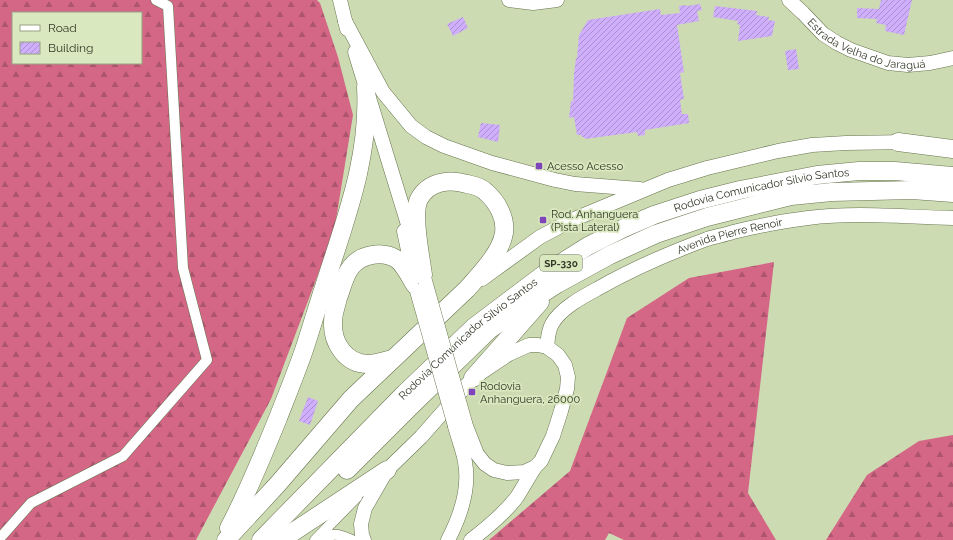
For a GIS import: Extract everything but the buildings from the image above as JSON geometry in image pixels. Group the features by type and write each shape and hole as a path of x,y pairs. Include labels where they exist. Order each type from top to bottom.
{"highway":[{"path":"222,540 245,496 264,454 304,351 346,221 355,190 361,160 366,122 366,87"},
{"path":"898,142 953,149"},
{"name":"Rodovia Comunicador Silvio Santos","path":"261,540 399,399 474,327 547,272 588,246 654,215 700,200 740,190 816,175 859,172 895,172 953,176"},
{"path":"226,540 277,485 351,399 467,289 495,254 504,234 504,224 501,212 486,192 458,181 446,181 425,190 418,200 416,209 420,283"},
{"name":"Rodovia Comunicador Silvio Santos","path":"278,540 489,330 557,284 610,255 656,234 707,217 791,196 832,192 912,190 953,193"},
{"path":"393,358 376,363 359,363 344,354 338,346 333,335 333,316 346,274 360,259 374,254 382,254 398,260 420,283"},
{"path":"473,378 557,284"},
{"path":"281,540 380,475"}],"main road":[{"path":"340,0 392,175 420,283 460,426 465,462 465,494 448,540"},
{"path":"509,0 533,3 557,0"},
{"name":"Estrada Velha do Jaraguá","path":"789,0 823,34 851,50 888,63 908,65 930,63 953,58"},
{"path":"345,21 383,92 411,126 426,137 444,146 492,163 555,180 575,184 643,189"},
{"path":"467,289 540,237 572,220 643,189 707,168 778,151 812,145 898,142 953,143"},
{"name":"Avenida Pierre Renoir","path":"547,347 548,334 559,313 584,296 624,274 708,239 761,225 808,218 892,215 953,218"},
{"path":"364,540 361,524 365,508 380,475 421,437 473,378 495,363 520,349 530,345 547,347 558,354 565,365 568,377 567,389 553,436 541,461 535,467 516,497 492,524 471,540"},
{"path":"460,426 477,454 485,464 494,470 507,473 524,472 535,467"}],"street":[{"path":"0,538 31,503 123,456 208,360 183,268 168,6 156,0"},
{"path":"316,540 380,475"},
{"path":"316,540 337,534 352,540"}],"green space":[{"path":"0,0 317,0 320,3 338,57 353,115 334,232 271,399 196,540 0,540"},
{"path":"774,262 748,493 776,540 624,540 609,533 605,540 489,540 570,471 627,318 689,278"},
{"path":"953,435 953,540 826,540 867,475 919,441"}],"place":[{"name":"Acesso Acesso","path":"539,166"},
{"name":"Rod. Anhanguera (Pista Lateral)","path":"543,220"},
{"name":"Rodovia Anhanguera, 26000","path":"472,392"}]}
